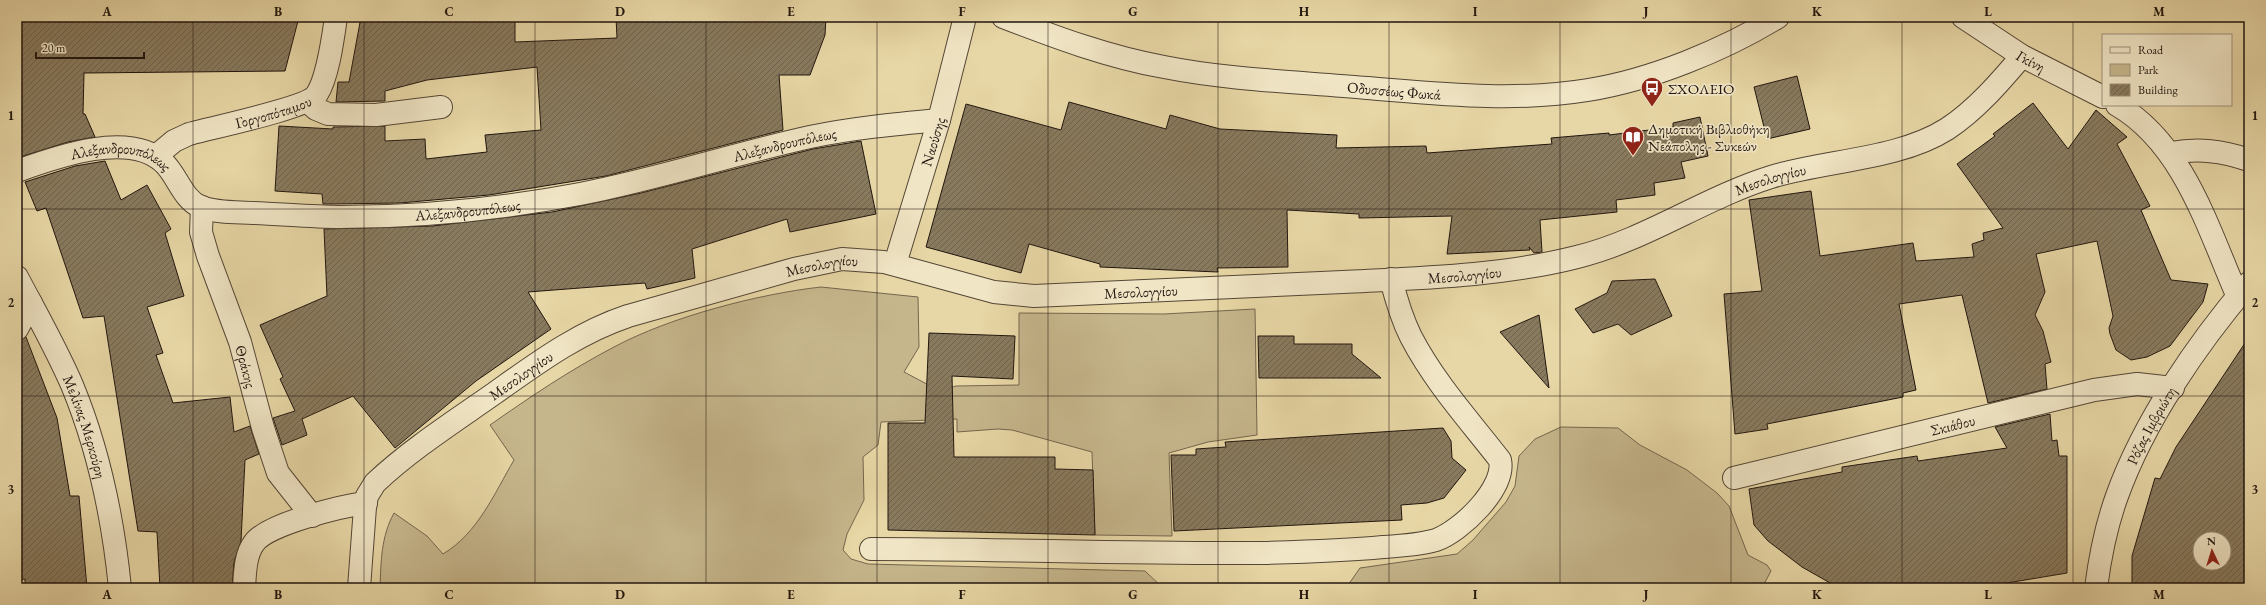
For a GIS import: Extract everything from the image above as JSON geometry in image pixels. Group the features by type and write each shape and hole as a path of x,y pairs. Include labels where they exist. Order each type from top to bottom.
{"street":[{"name":"Γοργοπόταμου","path":"156,156 170,144 189,134 313,98 328,60 336,17"},
{"name":"Ναούσης","path":"895,264 939,120 965,17"},
{"name":"Οδυσσέως Φωκά","path":"1003,17 1085,46 1164,67 1426,93 1514,96 1589,90 1634,80 1705,53 1750,33 1778,17"},
{"name":"Γκίνη","path":"1963,17 2022,56 2102,96"},
{"name":"Μεσολογγίου","path":"359,588 361,535 367,496 375,483 447,426 565,344 605,324 822,262 853,259 895,264 994,292 1034,296 1391,279 1510,269 1580,257 1631,240 1730,192 1758,182 1805,168 1887,152 1940,133 1963,117 1998,84 2022,56"},
{"path":"313,98 316,109 328,114 376,115 441,107"},
{"path":"2118,106 2151,130 2171,153 2243,290"},
{"name":"Αλεξανδρουπόλεως","path":"17,171 52,160 116,147 133,147 156,156 170,169 190,199 202,207 222,211 336,217 394,217 472,211 582,194 810,137 880,126 939,120"},
{"path":"2171,153 2206,150 2249,160"},
{"name":"Θράκης","path":"202,207 201,232 208,256 240,342 263,428 278,473 312,516"},
{"name":"Μελίνας Μερκούρη","path":"17,277 72,385 94,449 111,518 120,588"},
{"path":"871,549 1297,552 1423,543 1447,535 1470,519 1487,497 1500,474 1500,460 1455,404 1419,350 1402,316 1391,279"},
{"name":"Ρόζας Ιμβριώτη","path":"2096,588 2107,528 2117,496 2146,433 2173,388 2243,290"},
{"path":"17,329 31,303"},
{"name":"Σκιάθου","path":"1734,478 2094,390 2137,384 2173,388"},
{"path":"244,588 250,552 256,540 273,530 312,516 346,505 366,503"}],"green space":[{"path":"821,287 918,297 919,347 904,372 940,391 956,386 1019,385 1019,313 1164,314 1255,309 1257,435 1208,442 1169,453 1172,536 1095,535 1092,452 1012,430 998,429 957,432 957,419 881,422 878,445 863,457 864,500 847,534 843,550 851,559 868,564 1145,571 1163,588 380,588 381,559 384,540 386,531 394,513 427,536 443,554 466,535 476,524 514,460 490,425 520,404 566,374 614,347 661,326 715,308 743,301 796,290"},
{"path":"1561,427 1618,428 1640,445 1687,470 1717,493 1729,506 1748,555 1767,565 1771,571 1762,588 1346,588 1360,568 1457,554 1473,540 1506,502 1515,486 1519,456 1535,439"}],"building":[{"path":"17,17 299,17 285,71 84,73 83,114 85,114 95,137 68,142 17,158"},
{"path":"361,17 515,18 515,42 617,38 616,17 826,17 825,35 810,75 779,75 783,130 606,176 489,195 400,203 323,204 322,194 275,191 279,126 333,129 333,127 385,126 385,141 425,139 426,159 487,152 485,135 541,130 537,67 427,80 385,91 385,101 336,102 338,82 349,82"},
{"path":"1797,76 1810,129 1767,139 1754,87"},
{"path":"1069,102 1166,129 1170,115 1220,129 1337,135 1336,148 1426,146 1427,153 1552,144 1551,138 1609,133 1609,135 1673,127 1673,123 1700,117 1708,156 1681,162 1685,178 1654,183 1655,195 1616,200 1617,212 1540,220 1542,252 1534,253 1529,247 1530,250 1447,254 1452,216 1359,218 1359,214 1287,210 1288,267 1217,268 1218,272 1100,267 1100,264 1029,244 1021,273 926,247 966,104 1061,130"},
{"path":"2033,103 2068,149 2096,110 2127,137 2117,144 2150,206 2141,210 2171,280 2208,284 2203,302 2170,346 2147,357 2131,360 2116,350 2110,334 2109,328 2113,316 2097,241 2036,254 2045,292 2035,315 2043,331 2051,362 2045,364 2047,389 1988,403 1962,295 1899,304 1916,390 1903,393 1903,397 1767,424 1768,429 1735,434 1724,294 1762,291 1749,200 1811,191 1820,256 1913,243 1916,261 1974,257 1972,244 1984,240 1983,233 2003,228 1957,164 1995,136 1993,134"},
{"path":"861,141 876,214 790,232 787,219 692,249 695,278 647,289 645,283 528,292 551,329 476,381 395,448 353,396 302,419 307,435 282,445 273,418 295,411 280,379 283,377 260,325 327,296 324,229 432,226 552,212 641,193 813,149"},
{"path":"105,161 121,200 147,185 171,229 165,233 184,296 147,307 163,353 156,355 173,403 230,397 234,432 250,426 259,454 245,460 241,541 234,562 232,588 160,588 157,532 138,531 104,316 83,318 46,208 37,211 25,182 75,166"},
{"path":"1655,279 1672,316 1631,335 1618,324 1593,333 1575,309 1607,293 1612,281"},
{"path":"1539,315 1549,388 1500,332"},
{"path":"929,333 1015,336 1013,379 952,376 954,457 1055,457 1055,469 1093,470 1095,535 888,530 888,423 925,423"},
{"path":"1258,336 1294,336 1294,344 1352,344 1352,354 1381,378 1259,378"},
{"path":"26,337 57,418 70,496 79,496 87,588 25,588 25,579 17,580 17,341"},
{"path":"2249,337 2249,588 2132,588 2132,556 2155,478 2160,479 2176,447"},
{"path":"2050,414 2052,441 2057,440 2059,456 2067,456 2067,573 1977,588 1839,588 1802,567 1768,541 1754,525 1749,489 1842,472 1842,467 1917,456 1918,461 2007,448 1995,427"},
{"path":"1443,428 1451,441 1452,458 1466,470 1444,498 1427,503 1401,505 1402,520 1174,531 1171,455 1196,455 1196,449 1226,447 1225,442"}],"place":[{"name":"ΣΧΟΛΕΙΟ","path":"1652,108"},
{"name":"Δημοτική Βιβλιοθήκη Νεάπολης - Συκεών","path":"1633,156"}]}
